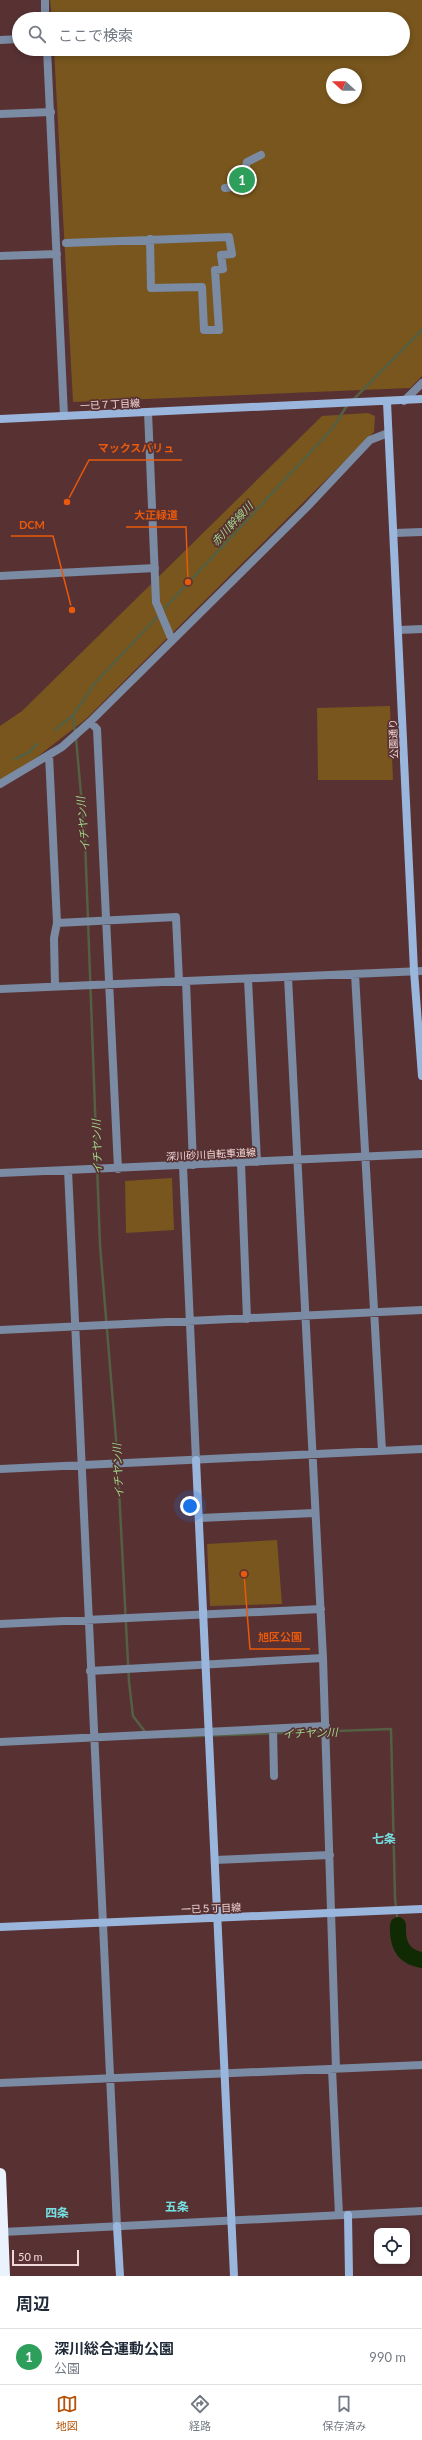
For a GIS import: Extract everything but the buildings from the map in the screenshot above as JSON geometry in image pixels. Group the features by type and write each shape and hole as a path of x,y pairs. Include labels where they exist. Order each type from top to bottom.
{"highway":[{"path":"0,2174 4,2276"}],"street":[{"path":"45,0 45,12"},
{"path":"0,40 12,39"},
{"path":"47,56 64,416"},
{"path":"0,114 51,112"},
{"path":"225,188 245,186 244,169 247,162 261,155"},
{"path":"66,243 150,239 229,237 232,254 222,255 223,269 215,270 218,330 204,330 202,288 151,288 150,239"},
{"path":"0,256 57,254"},
{"path":"404,400 422,383"},
{"name":"一已７丁目線","path":"0,419 422,400"},
{"name":"公園通り","path":"387,402 418,971 422,1076"},
{"path":"148,412 156,602 172,640"},
{"path":"0,784 62,748 307,507 370,440 388,433"},
{"path":"394,533 422,532"},
{"path":"0,576 155,568"},
{"path":"399,630 422,629"},
{"path":"90,722 97,729 104,921 109,983 118,1168"},
{"path":"49,755 57,923 54,938 55,986"},
{"path":"57,923 176,917 183,981 193,1165"},
{"path":"0,989 109,983 418,971"},
{"path":"355,974 376,1313 382,1452"},
{"path":"288,977 311,1456 321,1609 326,1726 339,2215"},
{"path":"248,978 257,1162"},
{"name":"深川砂川自転車道線","path":"0,1173 183,1166 422,1154"},
{"path":"240,1163 246,1319"},
{"path":"183,1166 189,1322 200,1518 226,2073 234,2276"},
{"path":"68,1170 89,1619 90,1671 120,2276"},
{"path":"0,1330 304,1317 422,1310"},
{"path":"0,1469 311,1456 422,1449"},
{"path":"200,1518 314,1513"},
{"path":"0,1624 321,1609"},
{"path":"90,1671 323,1658"},
{"path":"0,1742 326,1726"},
{"path":"273,1729 274,1776"},
{"path":"215,1860 330,1855"},
{"name":"一已５丁目線","path":"0,1927 422,1908"},
{"path":"0,2083 111,2080 226,2073 422,2065"},
{"path":"3,2232 422,2211"},
{"path":"348,2215 349,2276"}],"shaded area":[{"path":"50,0 422,0 422,376 410,388 73,402 54,56 410,56 410,12 51,12"},
{"path":"368,413 375,416 374,432 86,719 37,757 0,781 0,726 22,711 322,416"},
{"path":"390,706 393,780 318,780 317,708"},
{"path":"172,1178 174,1230 126,1233 125,1181"},
{"path":"277,1540 282,1604 210,1606 207,1544"}],"waterway":[{"name":"赤川幹線川","path":"352,401 422,330"},
{"name":"赤川幹線川","path":"162,611 332,429 348,404"},
{"name":"赤川幹線川","path":"55,730 73,715 95,683 159,615"},
{"name":"イチヤン川","path":"73,715 75,733"},
{"name":"イチヤン川","path":"76,738 85,839 100,1245 117,1451 129,1682 133,1716 146,1733"},
{"name":"赤川幹線川","path":"15,759 28,753 37,744"},
{"name":"イチヤン川","path":"171,1737 391,1729 395,1898 398,1925"},
{"name":"イチヤン川","path":"398,1925 399,1938 402,1948 410,1956 422,1960"}],"place":[{"name":"深川総合運動公園","path":"242,180"},
{"name":"マックスバリュ","path":"67,502"},
{"name":"大正緑道","path":"188,582"},
{"name":"DCM","path":"72,610"},
{"name":"旭区公園","path":"244,1574"}],"district":[{"name":"七条","path":"384,1839"},
{"name":"五条","path":"177,2207"},
{"name":"四条","path":"57,2213"}]}
